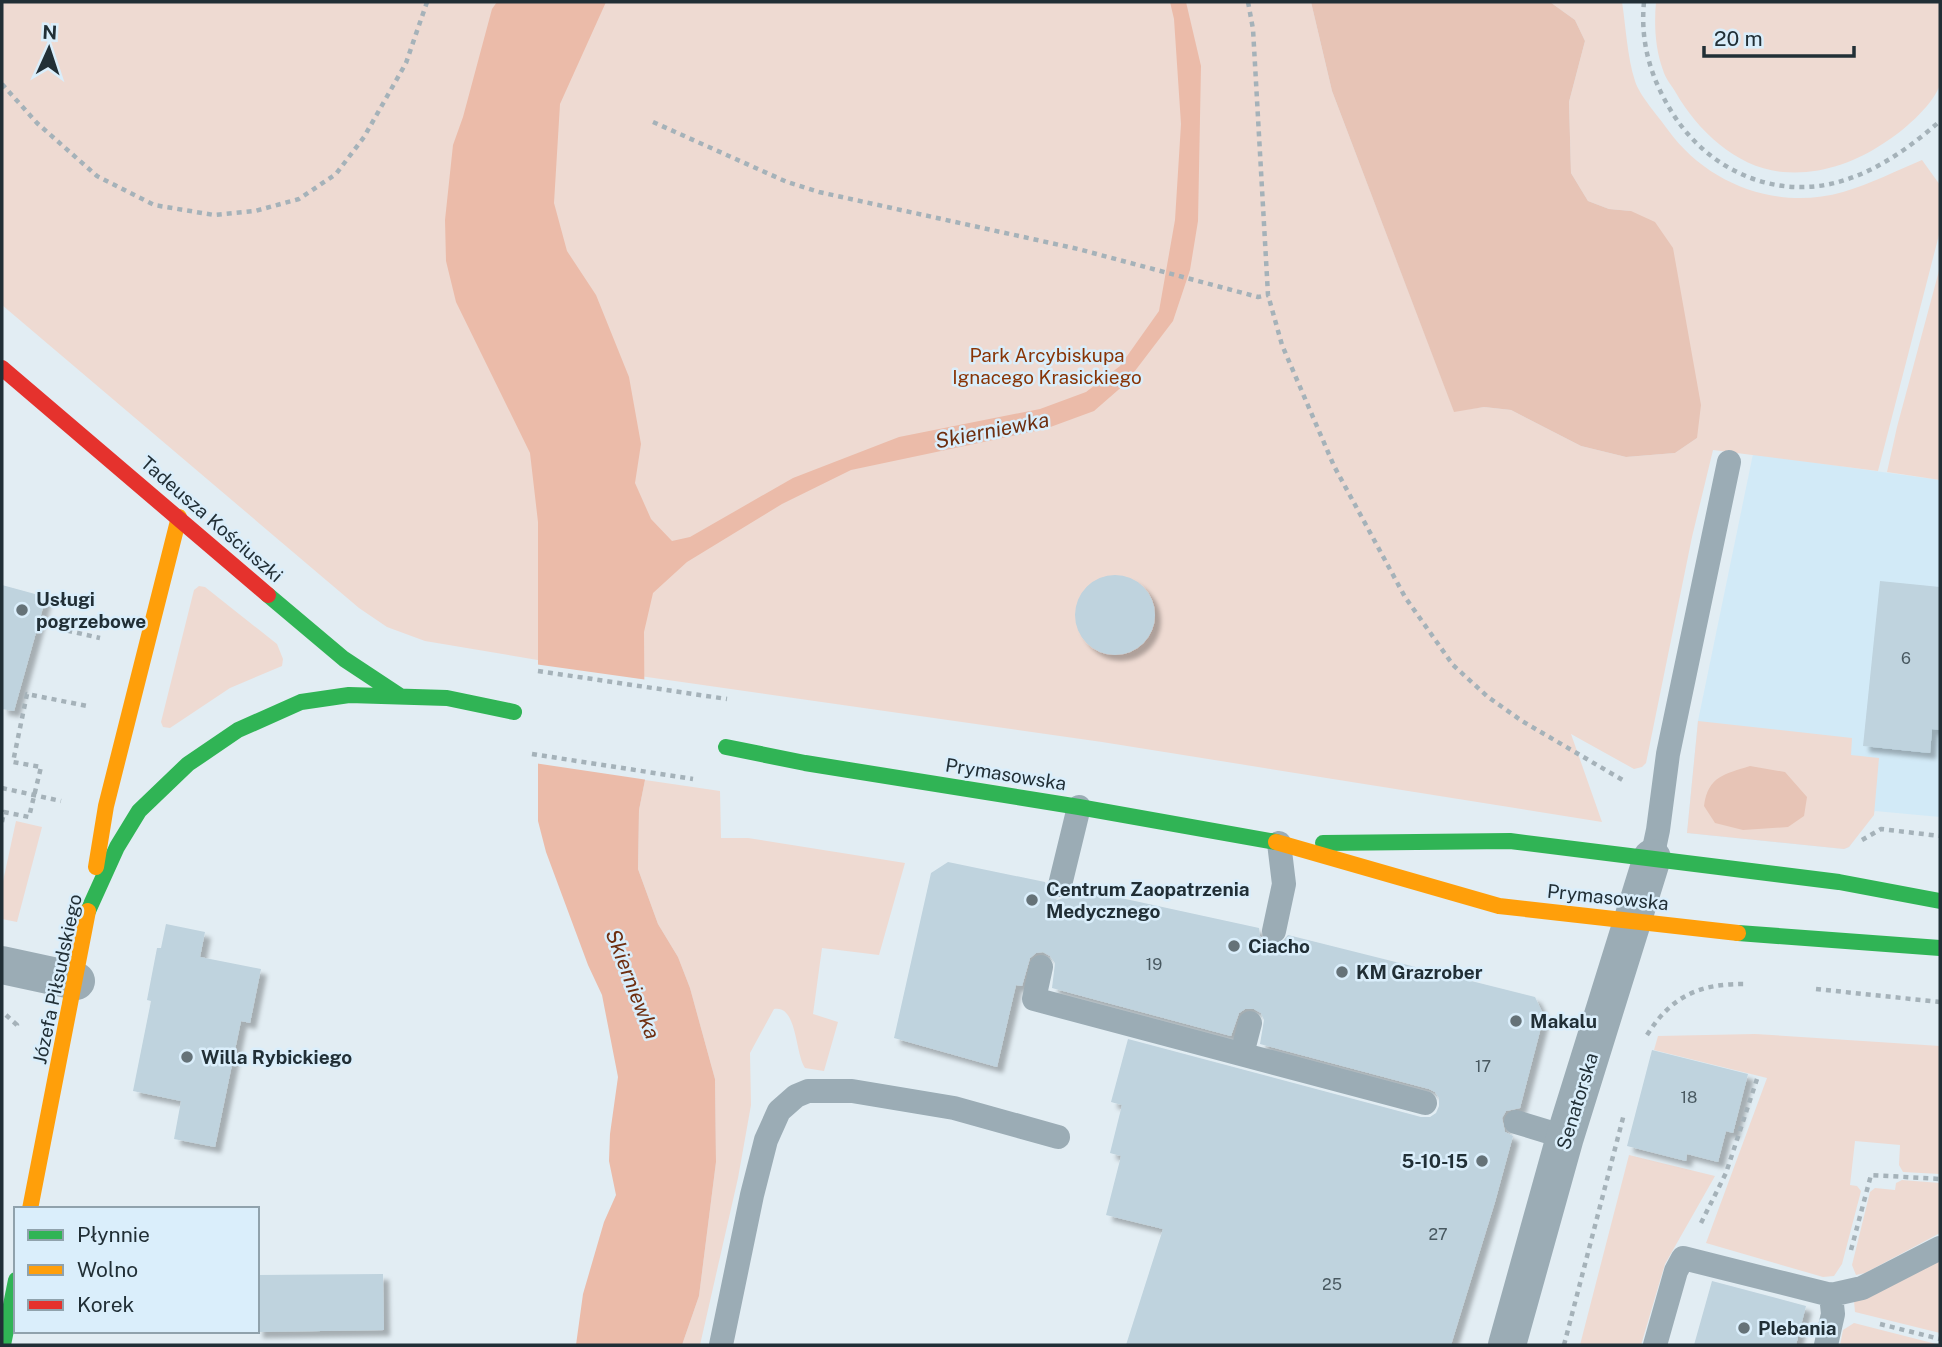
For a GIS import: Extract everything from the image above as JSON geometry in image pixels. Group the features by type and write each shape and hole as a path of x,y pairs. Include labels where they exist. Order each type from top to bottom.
{"street":[{"name":"Tadeusza Kościuszki","path":"2,368 344,659 400,696"},
{"path":"89,907 106,806 179,517"},
{"name":"Józefa Piłsudskiego","path":"30,1207 89,907 117,847 139,811 188,764 238,730 301,702 349,695 400,696"},
{"path":"400,696 447,698 514,712"},
{"name":"Prymasowska","path":"726,747 1279,843 1499,906 1789,939 1940,948"},
{"name":"Prymasowska","path":"1279,843 1510,841 1839,883 1940,901"},
{"name":"Senatorska","path":"1507,1345 1565,1137 1652,858"},
{"path":"2,965 76,981"},
{"path":"3,1345 14,1290"}],"lane":[{"path":"1652,858 1668,754 1730,462"},
{"path":"1060,885 1079,807"},
{"path":"1274,931 1284,884 1279,843"},
{"path":"1041,967 1034,999 1425,1103"},
{"path":"1242,1054 1250,1023"},
{"path":"721,1345 766,1140 779,1111 796,1096 808,1091 852,1091 954,1108 1058,1137"},
{"path":"1516,1122 1565,1137"},
{"path":"1654,1345 1676,1271 1683,1258 1837,1300 1940,1248"},
{"path":"1826,1345 1837,1300"}],"path":[{"path":"1248,2 1253,29 1268,295 1282,345 1340,476 1405,597 1453,664 1488,697 1522,721 1624,781 1661,799"},
{"path":"1644,2 1642,22 1645,49 1661,95 1680,125 1702,149 1726,168 1757,180 1788,187 1844,181 1872,169 1919,139 1940,121"},
{"path":"2,84 37,123 97,176 154,205 214,215 256,211 299,199 336,174 364,137 406,63 428,3"},
{"path":"653,121 786,182 819,192 1145,266 1258,296 1268,295"},
{"path":"38,624 100,638"},
{"path":"533,670 733,700"},
{"path":"2,822 4,812 29,817 41,767 13,762 27,694 88,706"},
{"path":"523,753 695,780"},
{"path":"2,788 62,801"},
{"path":"1657,1020 1674,1001 1699,989 1719,985 1756,984"},
{"path":"1811,989 1940,1002"},
{"path":"2,1014 8,1015 17,1025"},
{"path":"1683,1258 1726,1173 1757,1079"},
{"path":"1564,1345 1626,1103"},
{"path":"1940,1179 1871,1175 1837,1300 1940,1339"}],"shaded area":[{"path":"1311,2 1550,2 1575,20 1585,41 1569,102 1571,173 1588,201 1609,209 1631,211 1655,222 1673,248 1701,405 1697,438 1675,453 1626,457 1581,446 1511,410 1484,407 1454,412 1332,91"},
{"path":"1753,454 1940,480 1940,817 1875,811 1849,847 1844,849 1687,833 1698,721"},
{"path":"1750,766 1785,772 1807,797 1804,816 1788,827 1743,830 1715,823 1704,806 1709,788 1719,778"}],"green space":[{"name":"Park Arcybiskupa Ignacego Krasickiego","path":"2,2 1311,2 1332,91 1454,411 1484,407 1511,410 1581,446 1626,457 1675,453 1697,438 1631,211 1609,209 1588,201 1571,173 1569,102 1585,41 1575,20 1550,2 1622,2 1630,62 1641,93 1684,149 1723,178 1769,195 1818,197 1853,189 1922,160 1940,185 1940,231 1878,471 1713,450 1692,537 1646,763 1634,769 1571,734 1602,822 1102,742 591,669 425,641 387,627 359,608 2,305"},
{"path":"1656,2 1940,2 1939,87 1930,103 1907,126 1873,150 1849,162 1810,172 1766,169 1720,145 1707,134 1685,107 1665,76 1660,62 1656,36"},
{"path":"1940,267 1940,480 1887,472"},
{"path":"199,586 205,587 277,644 283,659 282,666 230,688 170,728 163,727 161,722 194,590"},
{"path":"1698,721 1852,738 1851,755 1879,758 1874,815 1849,847 1844,849 1687,833"},
{"path":"645,780 720,791 721,838 748,838 905,863 879,955 822,948 813,1014 838,1022 824,1071 805,1068 791,1022 782,1009 774,1009 750,1053 751,1105 738,1178 700,1345 682,1345 699,1296 716,1162 715,1079 690,988 678,957 658,924 638,869 639,810"},
{"path":"16,821 42,827 17,922 2,919 2,886"},
{"path":"1755,1034 1940,1046 1940,1174 1903,1172 1899,1165 1900,1145 1855,1141 1850,1185 1857,1186 1861,1191 1842,1264 1834,1276 1823,1277 1706,1243 1767,1078 1654,1050 1658,1036"},
{"path":"1629,1155 1715,1176 1665,1264 1641,1345 1580,1345"},
{"path":"1902,1180 1940,1183 1940,1233 1865,1273 1856,1275 1852,1265 1870,1192 1875,1188 1895,1190 1896,1183"},
{"path":"1940,1260 1940,1333 1855,1312 1854,1301"},
{"path":"1854,1323 1940,1345 1840,1345 1843,1330"}],"water":[{"name":"Skierniewka","path":"497,2 606,2 560,104 554,203 567,251 596,295 629,377 641,444 635,483 651,519 672,541 690,537 793,478 899,437 1040,409 1086,392 1120,366 1159,311 1175,220 1181,124 1174,19 1170,2 1186,2 1201,66 1198,221 1190,270 1173,321 1125,384 1094,411 1045,429 851,470 782,504 687,562 653,593 644,632 645,780 639,810 638,869 658,924 678,957 690,988 715,1079 716,1162 699,1296 682,1345 576,1345 583,1294 604,1222 616,1195 609,1161 618,1077 602,995 546,852 538,821 538,522 530,453 456,302 446,261 445,220 453,145 492,9"}],"pier":[{"path":"534,664 648,680 648,780 534,763"}],"building":[{"path":"1115,575 1130,578 1143,587 1152,600 1155,615 1152,630 1143,643 1130,652 1115,655 1100,652 1087,643 1078,630 1075,615 1078,600 1087,587 1100,578"},
{"path":"1880,581 1940,587 1940,730 1932,729 1930,753 1863,746"},
{"name":"Usługi pogrzebowe","path":"2,585 46,597 14,711 2,709"},
{"path":"948,862 1045,882 1049,895 1057,900 1070,896 1075,888 1259,928 1260,936 1270,945 1279,945 1288,935 1535,997 1544,1016 1520,1108 1506,1111 1502,1118 1505,1132 1513,1136 1451,1345 1126,1345 1163,1229 1106,1215 1121,1156 1110,1153 1122,1105 1111,1102 1128,1039 1421,1117 1430,1117 1436,1113 1439,1098 1429,1089 1260,1044 1264,1020 1261,1013 1254,1009 1245,1009 1239,1013 1231,1036 1052,988 1055,963 1043,952 1030,958 1022,986 1016,985 997,1067 894,1038 931,873"},
{"name":"Willa Rybickiego","path":"166,924 205,932 200,957 261,969 250,1023 241,1021 215,1147 174,1139 181,1101 133,1091 151,1001 147,1000 157,948 161,948"},
{"path":"1652,1050 1748,1074 1733,1133 1726,1131 1718,1162 1687,1154 1686,1161 1627,1146"},
{"path":"383,1274 384,1330 259,1332 259,1275"},
{"name":"Plebania","path":"1712,1281 1806,1306 1796,1345 1694,1345"}],"traffic: fast":[{"path":"268,595 344,659 400,696"},
{"path":"88,911 117,847 139,811 188,764 238,730 301,702 349,695 447,698 514,712"},
{"path":"726,747 805,763 1276,842"},
{"path":"1323,843 1510,841 1839,882 1940,901"},
{"path":"1738,933 1940,948"},
{"path":"3,1345 14,1290"}],"traffic: slow":[{"path":"96,867 106,806 179,517"},
{"path":"1276,842 1499,906 1738,933"},
{"path":"30,1207 88,911"}],"traffic: jam":[{"path":"2,368 268,595"}],"place":[{"name":"Usługi pogrzebowe","path":"22,610"},
{"name":"Centrum Zaopatrzenia Medycznego","path":"1032,900"},
{"name":"Ciacho","path":"1234,946"},
{"name":"KM Grazrober","path":"1342,972"},
{"name":"Makalu","path":"1516,1021"},
{"name":"Willa Rybickiego","path":"187,1057"},
{"name":"5-10-15","path":"1482,1161"},
{"name":"Plebania","path":"1744,1328"}]}
